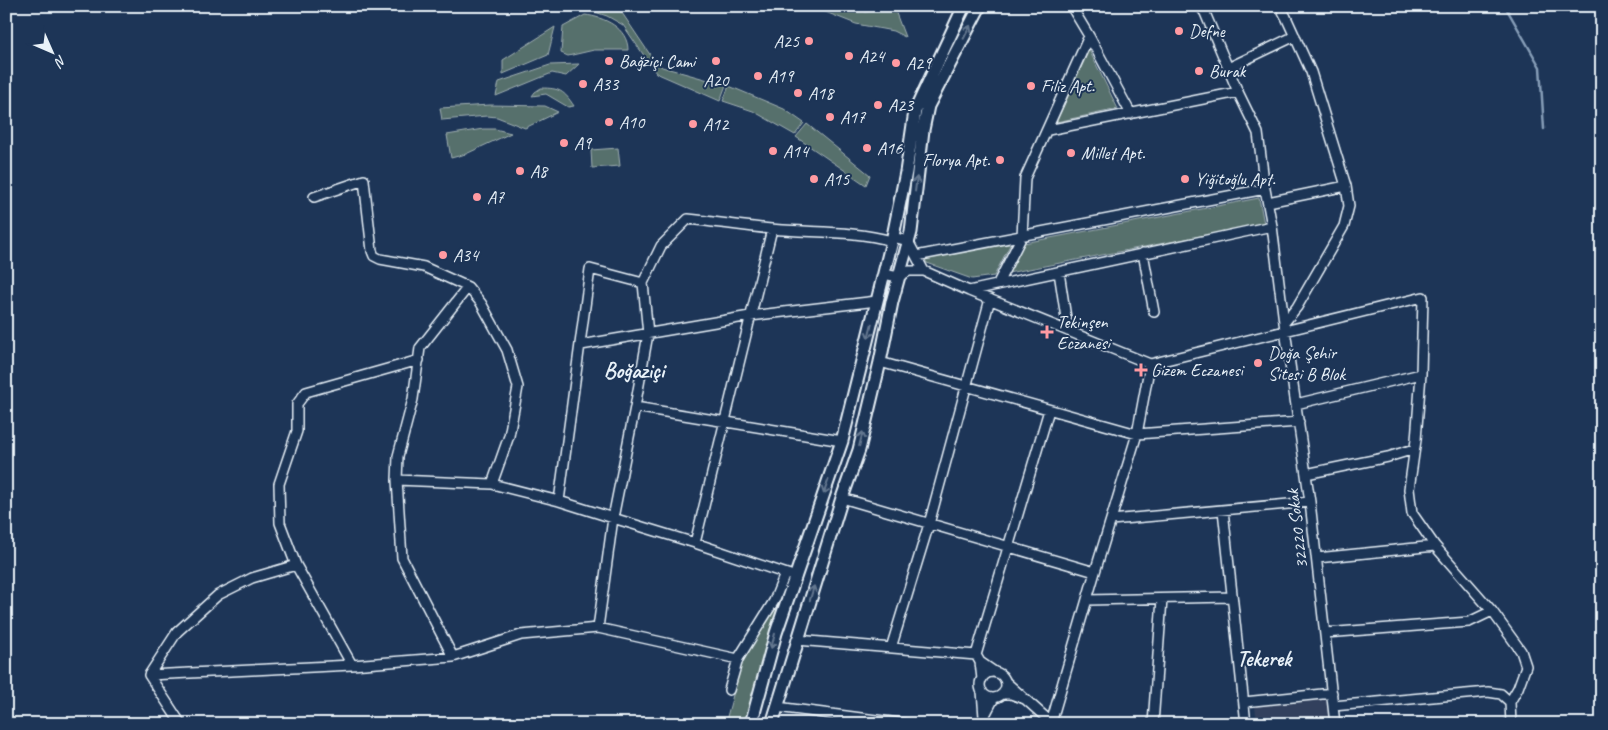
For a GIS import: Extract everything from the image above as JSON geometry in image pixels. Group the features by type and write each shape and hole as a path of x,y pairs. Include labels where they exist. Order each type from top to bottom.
{"main road":[{"path":"751,724 790,576 842,441 893,239 915,111 964,6"},
{"path":"772,724 842,498 859,450 898,276 911,232 923,130 928,106 980,6"}],"street":[{"path":"1071,6 1131,114"},
{"name":"32220 Sokak","path":"1200,6 1258,133 1310,502 1335,724"},
{"path":"1280,6 1311,72 1346,186 1348,206 1344,226 1284,326"},
{"path":"997,285 1022,236 1026,178 1089,36"},
{"path":"1228,68 1295,36"},
{"path":"1048,130 1238,92"},
{"path":"314,197 364,180 374,256 380,259 424,267 468,287 481,303 507,350 518,387 510,436 492,484"},
{"path":"1268,202 1346,186"},
{"path":"916,256 1265,189"},
{"path":"598,628 613,518 648,334 643,283 661,246 688,219 772,229 853,233 908,241 924,271"},
{"path":"969,291 1272,226"},
{"path":"695,543 772,229"},
{"path":"1143,254 1154,312"},
{"path":"559,501 590,269 643,283"},
{"path":"884,274 898,276 909,272 924,271 990,300 1150,364 1284,326 1423,297 1421,374 1409,489 1412,514 1435,546 1492,611 1521,651 1526,666 1518,688 1510,702 1511,724"},
{"path":"1059,272 1068,331"},
{"path":"453,657 402,558 398,456 413,399 420,348 468,287"},
{"path":"892,648 929,524 990,300"},
{"path":"581,344 750,316 877,302"},
{"path":"352,665 296,565 280,523 278,484 297,431 297,404 306,392 419,360"},
{"path":"880,362 1137,434 1299,422"},
{"path":"797,640 978,658 1000,675 1052,723 1094,572 1137,434 1150,364"},
{"path":"1296,404 1421,374"},
{"path":"635,407 842,441"},
{"path":"984,720 980,686 982,679 978,658 1008,547 1049,410"},
{"path":"1306,474 1388,457 1414,449"},
{"path":"398,480 492,484 559,501 695,543 790,576 738,660 729,690"},
{"path":"842,498 1094,572"},
{"path":"1111,520 1310,502"},
{"path":"1222,510 1246,724"},
{"path":"1317,558 1435,546"},
{"path":"148,675 177,632 218,595 252,578 296,565"},
{"path":"1087,600 1232,597"},
{"path":"1153,724 1162,599"},
{"path":"1325,634 1469,622 1492,611"},
{"path":"148,675 352,665 453,657 522,635 598,628 738,660"},
{"path":"982,679 987,674 996,673"},
{"path":"148,675 181,724"},
{"path":"984,720 998,696 1006,687 1006,682"},
{"path":"982,691 988,697 1011,694 1025,699"},
{"path":"1333,706 1488,692 1501,694 1510,702"},
{"path":"1244,702 1332,693"},
{"path":"777,706 907,724"}],"shaded area":[{"path":"1327,696 1331,724 1257,724 1255,706"}],"green space":[{"path":"596,6 618,7 655,62 662,67 726,85 720,101 656,73 623,25 607,16 589,10"},
{"path":"810,6 864,6 865,12 894,8 905,37 893,31 856,24"},
{"path":"585,15 600,18 614,25 624,36 628,50 594,50 568,56 561,53 563,27"},
{"path":"555,27 548,55 503,74 503,60"},
{"path":"1089,50 1118,109 1056,122"},
{"path":"579,64 566,76 552,73 496,96 499,82 550,65"},
{"path":"729,86 784,109 804,123 795,135 753,111 723,101"},
{"path":"541,88 561,91 574,106 568,107 546,94 532,96"},
{"path":"490,105 545,106 558,112 525,128 497,117 487,116 442,120 440,108"},
{"path":"807,124 870,175 866,185 796,137"},
{"path":"495,129 511,133 466,154 451,158 447,135"},
{"path":"618,148 620,166 592,168 591,150"},
{"path":"1259,198 1264,224 1008,273 1024,243"},
{"path":"1012,241 994,276 972,279 927,263 924,258"},
{"path":"780,605 746,724 725,724 741,666 766,619"}],"waterway":[{"path":"1505,6 1540,67 1544,129"}],"place":[{"name":"Defne","path":"1179,31"},
{"name":"A25","path":"809,41"},
{"name":"A24","path":"849,56"},
{"name":"Bağziçi Cami","path":"609,61"},
{"name":"A20","path":"716,61"},
{"name":"A29","path":"896,63"},
{"name":"Burak","path":"1199,71"},
{"name":"A19","path":"758,76"},
{"name":"A33","path":"583,84"},
{"name":"Filiz Apt.","path":"1031,86"},
{"name":"A18","path":"798,93"},
{"name":"A23","path":"878,105"},
{"name":"A17","path":"830,117"},
{"name":"A10","path":"609,122"},
{"name":"A12","path":"693,124"},
{"name":"A9","path":"564,143"},
{"name":"A16","path":"867,148"},
{"name":"A14","path":"773,151"},
{"name":"Millet Apt.","path":"1071,153"},
{"name":"Florya Apt.","path":"1000,160"},
{"name":"A8","path":"520,171"},
{"name":"A15","path":"814,179"},
{"name":"Yiğitoğlu Apt.","path":"1185,179"},
{"name":"A7","path":"477,197"},
{"name":"A34","path":"443,255"},
{"name":"Tekinşen Eczanesi","path":"1047,332"},
{"name":"Doğa Şehir Sitesi B Blok","path":"1258,363"},
{"name":"Gizem Eczanesi","path":"1141,370"}],"district":[{"name":"Boğaziçi","path":"634,370"},
{"name":"Tekerek","path":"1264,658"}]}
